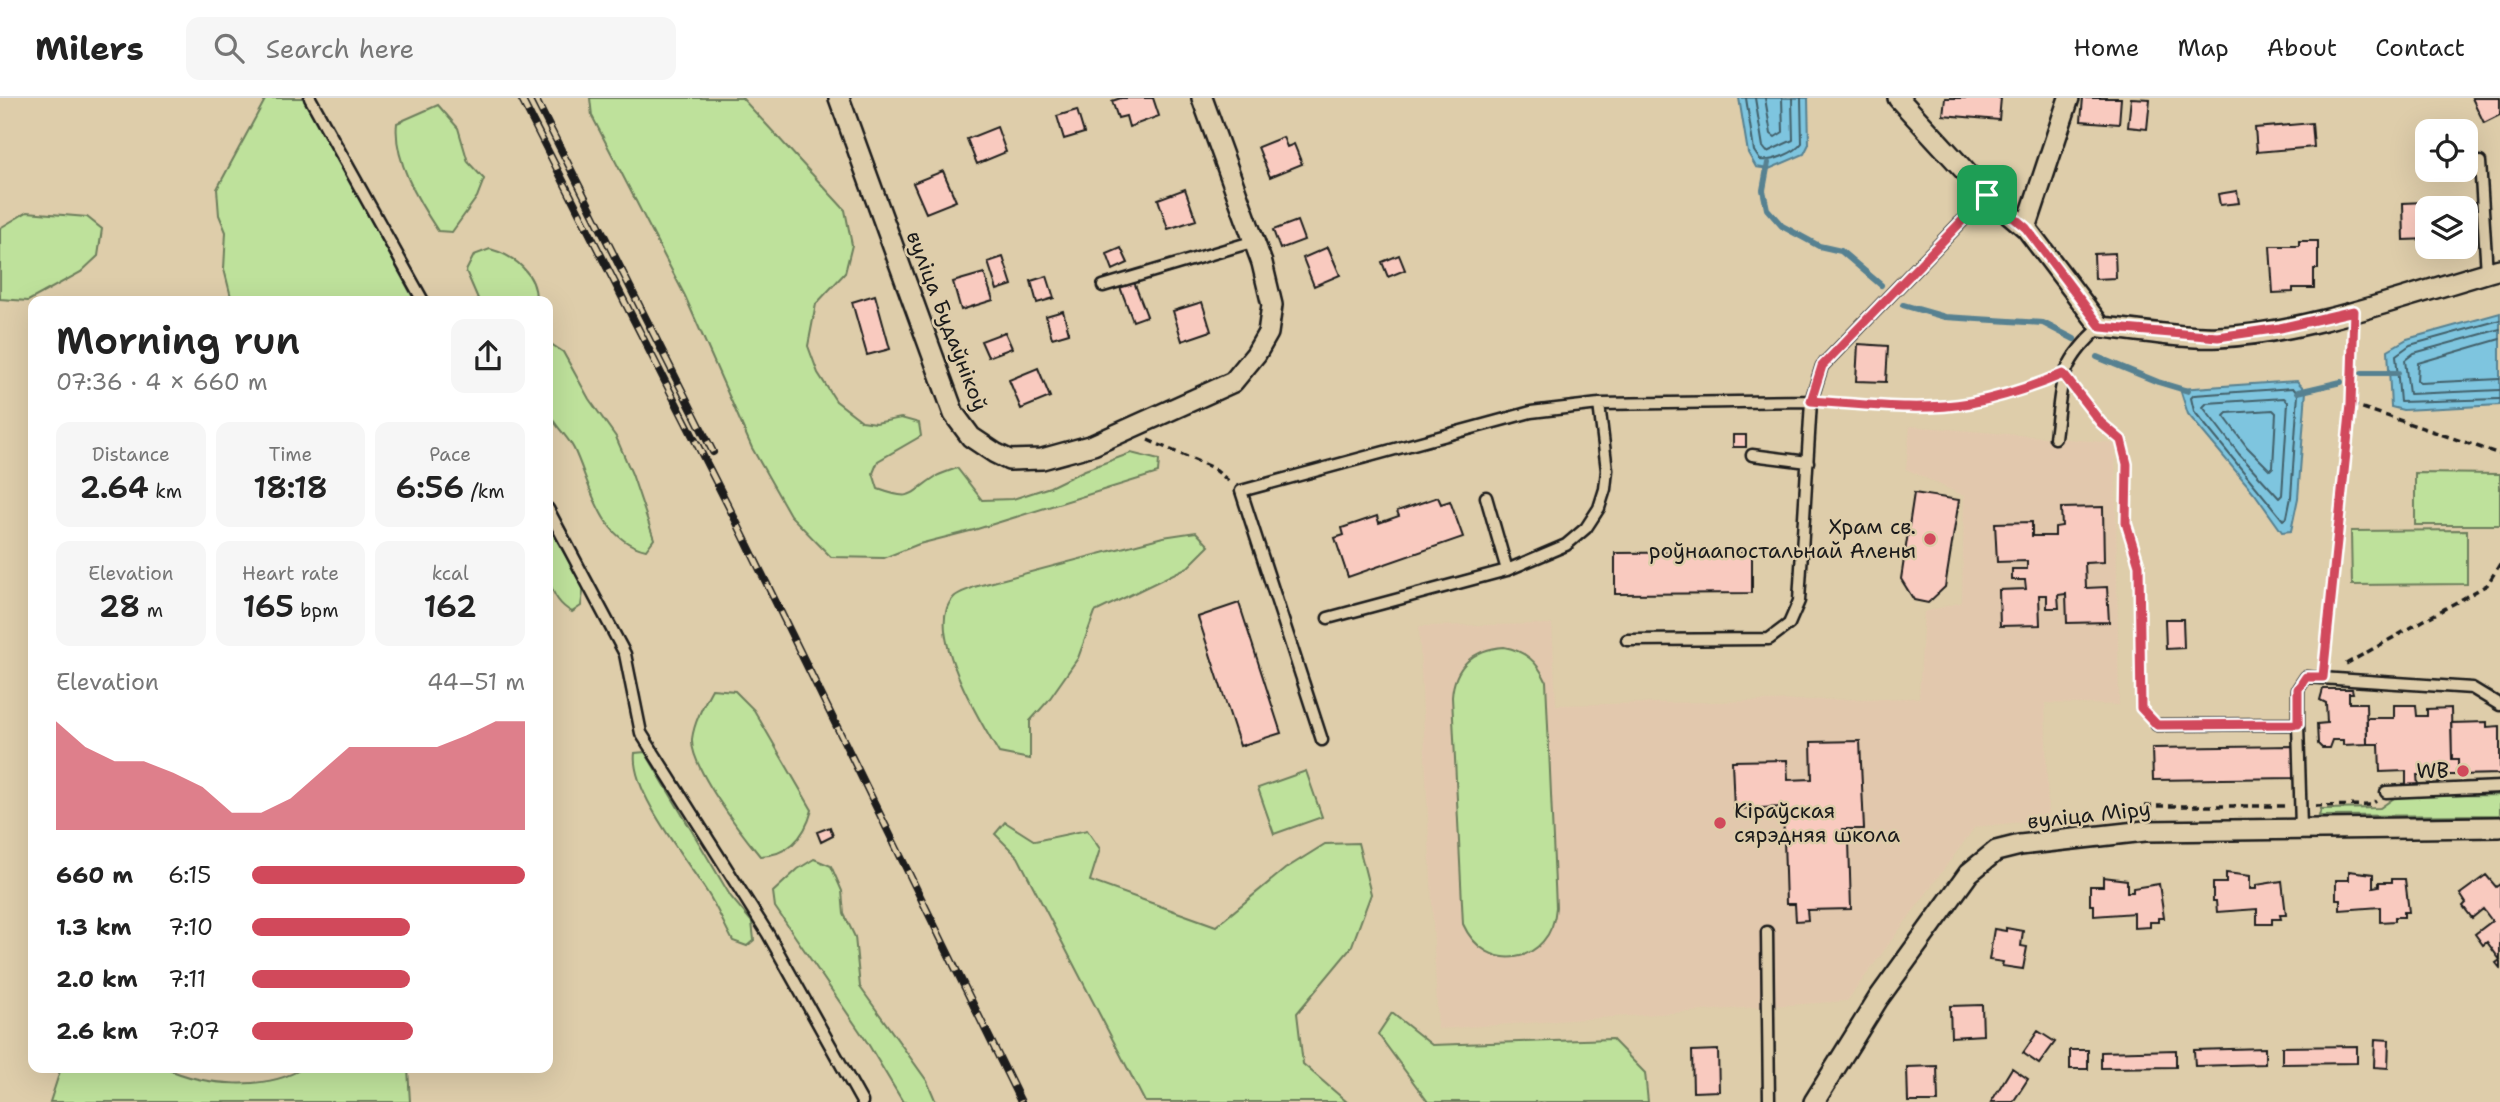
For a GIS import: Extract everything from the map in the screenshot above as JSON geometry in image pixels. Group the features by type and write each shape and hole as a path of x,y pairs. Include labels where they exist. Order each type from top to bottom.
{"street":[{"name":"вуліца Будаўнікоў","path":"839,98 954,414 971,437 1009,460 1042,459 1093,445 1233,382 1256,354 1268,333 1272,305 1255,241 1202,98"},
{"path":"1898,98 1987,195 2026,228 2101,327 2218,337 2280,328 2354,311 2494,271"},
{"path":"2026,228 2069,98"},
{"name":"вуліца Міру","path":"1814,1102 1878,999 1969,873 1996,851 2020,845 2145,831 2500,827"}],"lane":[{"path":"310,98 420,296"},
{"path":"2480,162 2494,271"},
{"path":"1627,640 1769,639 1789,624 1800,601 1811,401 1822,366 1987,195"},
{"path":"1103,286 1255,241"},
{"path":"2055,438 2063,374 2081,345 2101,327"},
{"path":"1322,740 1241,491 1531,412 1599,404 1811,401"},
{"path":"1328,618 1507,570 1566,545 1586,528 1599,508 1605,489 1607,470 1599,404"},
{"path":"1752,455 1808,461"},
{"path":"1486,497 1507,570"},
{"path":"553,518 625,654 641,733 768,934 862,1102"},
{"path":"2301,828 2298,689 2306,677 2472,688 2500,705"},
{"path":"2157,725 2298,724"},
{"path":"2386,792 2500,787"},
{"path":"1767,932 1769,1102"}],"path":[{"path":"2323,677 2351,404 2354,311"},
{"path":"1811,401 1917,406 1968,404 2023,391 2063,374 2101,423 2121,440 2127,464 2126,523 2139,565 2141,708 2157,725"},
{"path":"2351,404 2500,454"},
{"path":"1127,429 1213,468 1241,491"},
{"path":"2323,677 2487,585 2500,564"},
{"path":"2145,806 2370,805 2386,792"}],"shaded area":[{"name":"Кіраўская сярэдняя школа","path":"1910,426 2115,443 2119,705 2045,703 2048,819 1975,827 1847,1001 1438,1029 1419,626 1552,624 1556,705 1919,698 1924,612 1962,602 1964,496 1906,469"}],"green space":[{"path":"266,98 304,98 412,296 231,296 224,269 226,232 219,215 217,189"},
{"path":"590,98 742,98 845,210 852,245 845,273 816,304 808,346 818,373 836,401 862,421 876,423 901,418 919,423 921,436 878,461 873,473 878,489 898,495 910,494 937,476 957,468 982,500 1013,499 1050,487 1085,470 1131,453 1159,460 1158,473 974,530 919,544 884,558 831,557 790,515 752,448 685,296 592,116"},
{"path":"438,105 458,128 468,162 484,179 477,197 452,232 438,231 423,207 408,179 397,137 397,123"},
{"path":"27,212 87,217 102,229 98,256 81,272 37,296 28,296 28,301 0,299 0,228"},
{"path":"490,249 516,261 533,282 536,296 477,296 466,271 474,255"},
{"path":"553,345 563,352 589,399 616,437 654,539 646,550 617,535 607,523 571,444 553,419"},
{"path":"2415,473 2500,474 2500,525 2415,525"},
{"path":"2467,530 2467,584 2352,585 2351,531"},
{"path":"1196,532 1209,546 1188,567 1095,612 1078,658 1048,701 1030,721 1030,759 999,753 968,698 949,652 945,630 946,611 954,597 974,587 1163,537"},
{"path":"553,534 584,586 581,606 572,612 555,596"},
{"path":"1504,647 1530,658 1546,681 1556,907 1552,927 1543,941 1531,952 1517,957 1501,957 1487,951 1473,941 1463,924 1452,697 1457,677 1467,662 1483,651"},
{"path":"712,689 735,691 754,710 812,810 800,836 779,852 760,856 718,800 699,766 694,751 693,733"},
{"path":"645,752 731,897 752,922 754,940 747,946 733,941 711,898 650,805 636,769 635,753"},
{"path":"1306,771 1322,817 1274,834 1258,788"},
{"path":"2500,795 2500,815 2319,816 2321,809 2380,808 2397,796"},
{"path":"1005,822 1035,841 1087,830 1100,849 1090,881 1216,926 1285,869 1325,844 1358,843 1371,894 1351,948 1297,1013 1303,1064 1347,1102 1145,1102 1018,857 995,834"},
{"path":"814,859 831,866 842,891 844,914 855,937 860,987 927,1081 936,1102 903,1102 867,1042 775,907 773,892 798,869"},
{"path":"1392,1013 1432,1045 1612,1039 1645,1073 1648,1102 1428,1102 1378,1034"},
{"path":"59,1073 178,1073 216,1082 253,1083 292,1073 408,1073 410,1102 50,1102"}],"water":[{"path":"1739,98 1808,98 1809,144 1804,154 1769,169 1756,167 1748,153"},
{"path":"2500,313 2500,405 2403,410 2391,407 2388,350 2407,339"},
{"path":"2297,381 2306,391 2298,498 2291,531 2282,532 2255,494 2188,414 2180,389"}],"building":[{"path":"1121,98 1153,98 1159,116 1129,127 1126,116 1118,118 1112,101"},
{"path":"1945,98 2001,98 1999,120 1943,115"},
{"path":"2083,98 2121,98 2119,124 2081,121"},
{"path":"2131,98 2150,99 2147,129 2128,127"},
{"path":"2472,98 2500,98 2500,115 2484,123"},
{"path":"1077,110 1084,133 1064,139 1057,116"},
{"path":"2312,123 2314,147 2257,152 2255,128"},
{"path":"997,127 1006,152 977,164 967,139"},
{"path":"1283,137 1287,147 1294,144 1302,164 1270,177 1258,147"},
{"path":"943,171 956,201 926,213 913,183"},
{"path":"1185,189 1196,220 1168,229 1158,199"},
{"path":"2237,191 2239,203 2220,205 2218,194"},
{"path":"2415,202 2415,240 2404,240 2403,203"},
{"path":"1297,221 1304,240 1280,249 1273,230"},
{"path":"2299,241 2318,241 2318,269 2314,269 2314,288 2293,288 2293,292 2273,293 2270,246 2299,246"},
{"path":"1328,247 1340,275 1314,286 1303,258"},
{"path":"1121,248 1128,263 1113,270 1107,254"},
{"path":"2115,253 2116,278 2095,279 2094,254"},
{"path":"1399,255 1405,270 1388,277 1382,262"},
{"path":"1003,257 1012,285 997,290 988,262"},
{"path":"984,273 993,300 961,310 953,282"},
{"path":"1047,276 1054,298 1037,303 1031,281"},
{"path":"1134,282 1147,316 1133,321 1120,287"},
{"path":"875,295 890,349 867,355 852,302"},
{"path":"1202,302 1211,331 1182,341 1173,311"},
{"path":"1063,311 1069,333 1052,338 1046,316"},
{"path":"1005,332 1012,348 988,357 981,341"},
{"path":"1858,344 1888,346 1886,382 1856,381"},
{"path":"1038,368 1050,397 1021,409 1009,380"},
{"path":"1733,435 1746,435 1746,447 1733,447"},
{"name":"Храм св. роўнаапостальнай Алены","path":"1914,493 1959,500 1945,587 1928,603 1914,600 1901,579"},
{"path":"1438,497 1441,504 1450,501 1463,537 1348,577 1335,538 1344,535 1342,528 1377,516 1379,523 1399,516 1397,511"},
{"path":"2103,507 2104,562 2085,563 2086,588 2107,587 2109,622 2067,623 2066,594 2058,595 2059,608 2047,608 2047,595 2039,595 2040,625 2000,626 1999,590 2026,589 2025,580 2012,580 2012,569 2027,569 2027,561 1997,562 1995,523 2032,522 2032,536 2055,536 2055,527 2062,526 2061,508"},
{"path":"1752,552 1752,593 1615,594 1615,553"},
{"path":"1239,603 1281,733 1240,746 1198,617"},
{"path":"2165,619 2183,619 2184,648 2166,649"},
{"path":"2323,689 2352,689 2349,703 2366,703 2367,744 2343,745 2343,740 2332,740 2329,748 2322,748 2318,744 2317,724 2327,723 2326,703 2320,700"},
{"path":"2394,705 2416,705 2417,716 2427,716 2427,709 2451,708 2452,759 2458,759 2458,775 2417,775 2418,787 2406,787 2406,771 2380,772 2379,744 2367,744 2367,718 2394,718"},
{"path":"2487,722 2487,727 2500,726 2500,774 2458,775 2458,759 2452,759 2451,723"},
{"path":"1860,741 1864,829 1843,829 1843,840 1849,840 1851,909 1807,910 1808,920 1796,921 1795,904 1786,904 1783,807 1734,809 1732,761 1787,760 1788,780 1812,779 1811,742"},
{"path":"2293,746 2294,778 2153,780 2152,748"},
{"path":"830,827 833,836 821,842 817,832"},
{"path":"2349,871 2373,874 2373,887 2379,886 2379,882 2405,879 2409,912 2404,912 2404,917 2395,917 2395,921 2380,922 2380,907 2340,910 2340,899 2336,899 2336,880 2349,880"},
{"path":"2226,873 2250,876 2250,889 2256,889 2256,885 2282,881 2286,915 2280,915 2281,919 2272,919 2272,924 2257,924 2257,909 2217,912 2216,901 2213,901 2213,883 2226,883"},
{"path":"2486,875 2496,887 2500,884 2500,960 2487,942 2483,945 2475,934 2492,921 2483,909 2472,918 2463,906 2466,903 2460,894"},
{"path":"2103,877 2127,880 2127,892 2133,892 2133,888 2159,884 2164,918 2158,918 2158,922 2150,922 2150,927 2134,928 2134,913 2094,916 2094,905 2090,905 2090,886 2103,886"},
{"path":"2006,928 2023,931 2021,946 2027,947 2023,969 2002,966 2003,962 1989,960 1994,929 2006,931"},
{"path":"1982,1005 1983,1035 1951,1037 1950,1006"},
{"path":"2038,1031 2055,1042 2039,1064 2023,1053"},
{"path":"2375,1039 2389,1040 2388,1068 2374,1067"},
{"path":"2357,1046 2357,1063 2282,1064 2282,1047"},
{"path":"2265,1048 2265,1064 2195,1066 2194,1050"},
{"path":"1718,1050 1719,1091 1693,1092 1692,1051"},
{"path":"2070,1050 2088,1050 2088,1069 2070,1069"},
{"path":"2176,1050 2176,1067 2101,1068 2101,1052"},
{"path":"1937,1066 1938,1102 1908,1102 1907,1067"},
{"path":"2012,1068 2028,1079 2013,1102 1991,1102"}],"waterway":[{"path":"1768,163 1763,190 1767,209 1782,226 1819,246 1841,251 1881,285"},
{"path":"1903,305 1945,317 2043,323 2074,339"},
{"path":"2097,357 2188,391"},
{"path":"2362,373 2398,373"},
{"path":"2298,392 2341,382"}],"railway":[{"path":"521,98 736,521 1021,1102"},
{"path":"535,98 713,452"}],"place":[{"name":"Храм св. роўнаапостальнай Алены","path":"1930,539"},
{"name":"WB","path":"2463,771"},
{"name":"Кіраўская сярэдняя школа","path":"1720,823"}],"route":[{"path":"1987,195 2026,228 2101,327 2218,337 2280,328 2354,311 2351,404 2323,677 2306,677 2298,689 2298,724 2157,725 2141,708 2139,565 2126,523 2127,464 2121,440 2101,423 2063,374 2023,391 1968,404 1917,406 1811,401 1822,366 1987,195"}]}
